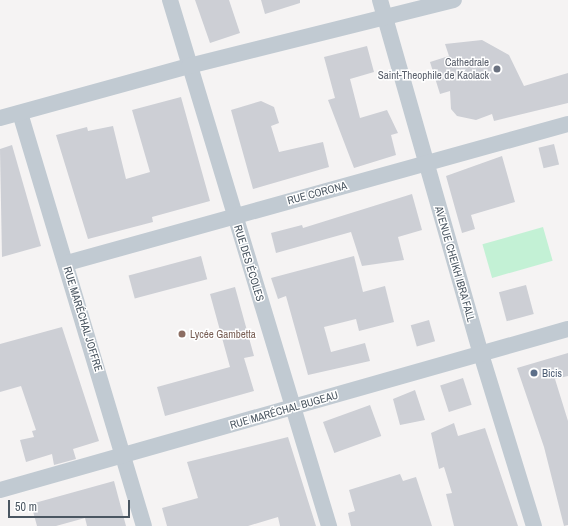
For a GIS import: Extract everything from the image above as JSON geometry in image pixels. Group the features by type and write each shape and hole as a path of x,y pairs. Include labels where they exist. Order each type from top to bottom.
{"street":[{"name":"RUE DES ÉCOLES","path":"170,0 329,526"},
{"name":"AVENUE CHEIKH IBRA FALL","path":"380,0 481,354 534,526"},
{"path":"0,118 189,66 454,0"},
{"name":"RUE MARÉCHAL JOFFRE","path":"20,113 144,526"},
{"name":"RUE CORONA","path":"66,263 234,215 426,165 568,124"},
{"name":"RUE MARÉCHAL BUGEAU","path":"0,490 568,329"}],"green space":[{"path":"543,227 553,261 492,278 482,244"}],"building":[{"path":"195,0 229,0 240,33 210,43"},
{"path":"261,0 300,0 300,3 265,14"},
{"path":"482,40 509,55 524,86 568,73 568,103 494,121 492,114 476,120 457,116 451,109 450,91 440,94 430,62 449,56 445,44"},
{"path":"367,46 374,72 350,79 360,118 387,110 398,133 391,135 396,155 354,168 328,100 335,98 324,57"},
{"path":"181,97 210,201 152,217 153,222 88,239 56,135 87,127 88,131 113,126 126,179 150,172 132,110"},
{"path":"261,101 274,107 279,123 271,126 279,152 323,142 329,167 253,189 231,110"},
{"path":"554,144 559,164 544,168 538,148"},
{"path":"12,145 41,246 2,257 0,149"},
{"path":"502,156 515,202 471,215 475,229 462,233 446,176"},
{"path":"412,194 422,230 398,237 404,260 362,266 351,232 276,253 271,233 302,225 303,228"},
{"path":"201,256 207,279 135,299 129,275"},
{"path":"354,256 363,292 385,286 394,322 359,331 356,319 324,327 331,352 365,343 370,361 308,375 286,296 278,299 271,278"},
{"path":"526,285 534,314 507,321 499,292"},
{"path":"235,287 254,356 244,358 254,391 165,416 157,387 230,367 210,294"},
{"path":"429,320 435,341 417,346 411,325"},
{"path":"62,327 99,441 73,449 76,459 54,465 52,454 26,462 20,440 34,437 32,431 36,430 21,386 0,392 0,344"},
{"path":"568,353 568,376 555,379 568,421 568,525 564,526 544,447 517,368"},
{"path":"463,378 472,405 449,412 440,385"},
{"path":"415,390 425,420 400,425 393,399"},
{"path":"370,405 381,436 334,453 323,422"},
{"path":"454,423 458,436 485,428 518,526 454,526 446,494 452,493 444,467 439,469 431,433"},
{"path":"288,437 316,526 280,526 278,517 248,526 167,526 162,508 198,498 187,462"},
{"path":"400,474 403,481 416,477 432,526 351,526 348,513 355,511 349,490"},
{"path":"114,481 126,526 87,526 85,518 56,526 37,526 31,504"}],"place":[{"name":"Cathedrale Saint-Theophile de Kaolack","path":"497,69"},
{"name":"Lycée Gambetta","path":"182,334"},
{"name":"Bicis","path":"534,373"}]}
